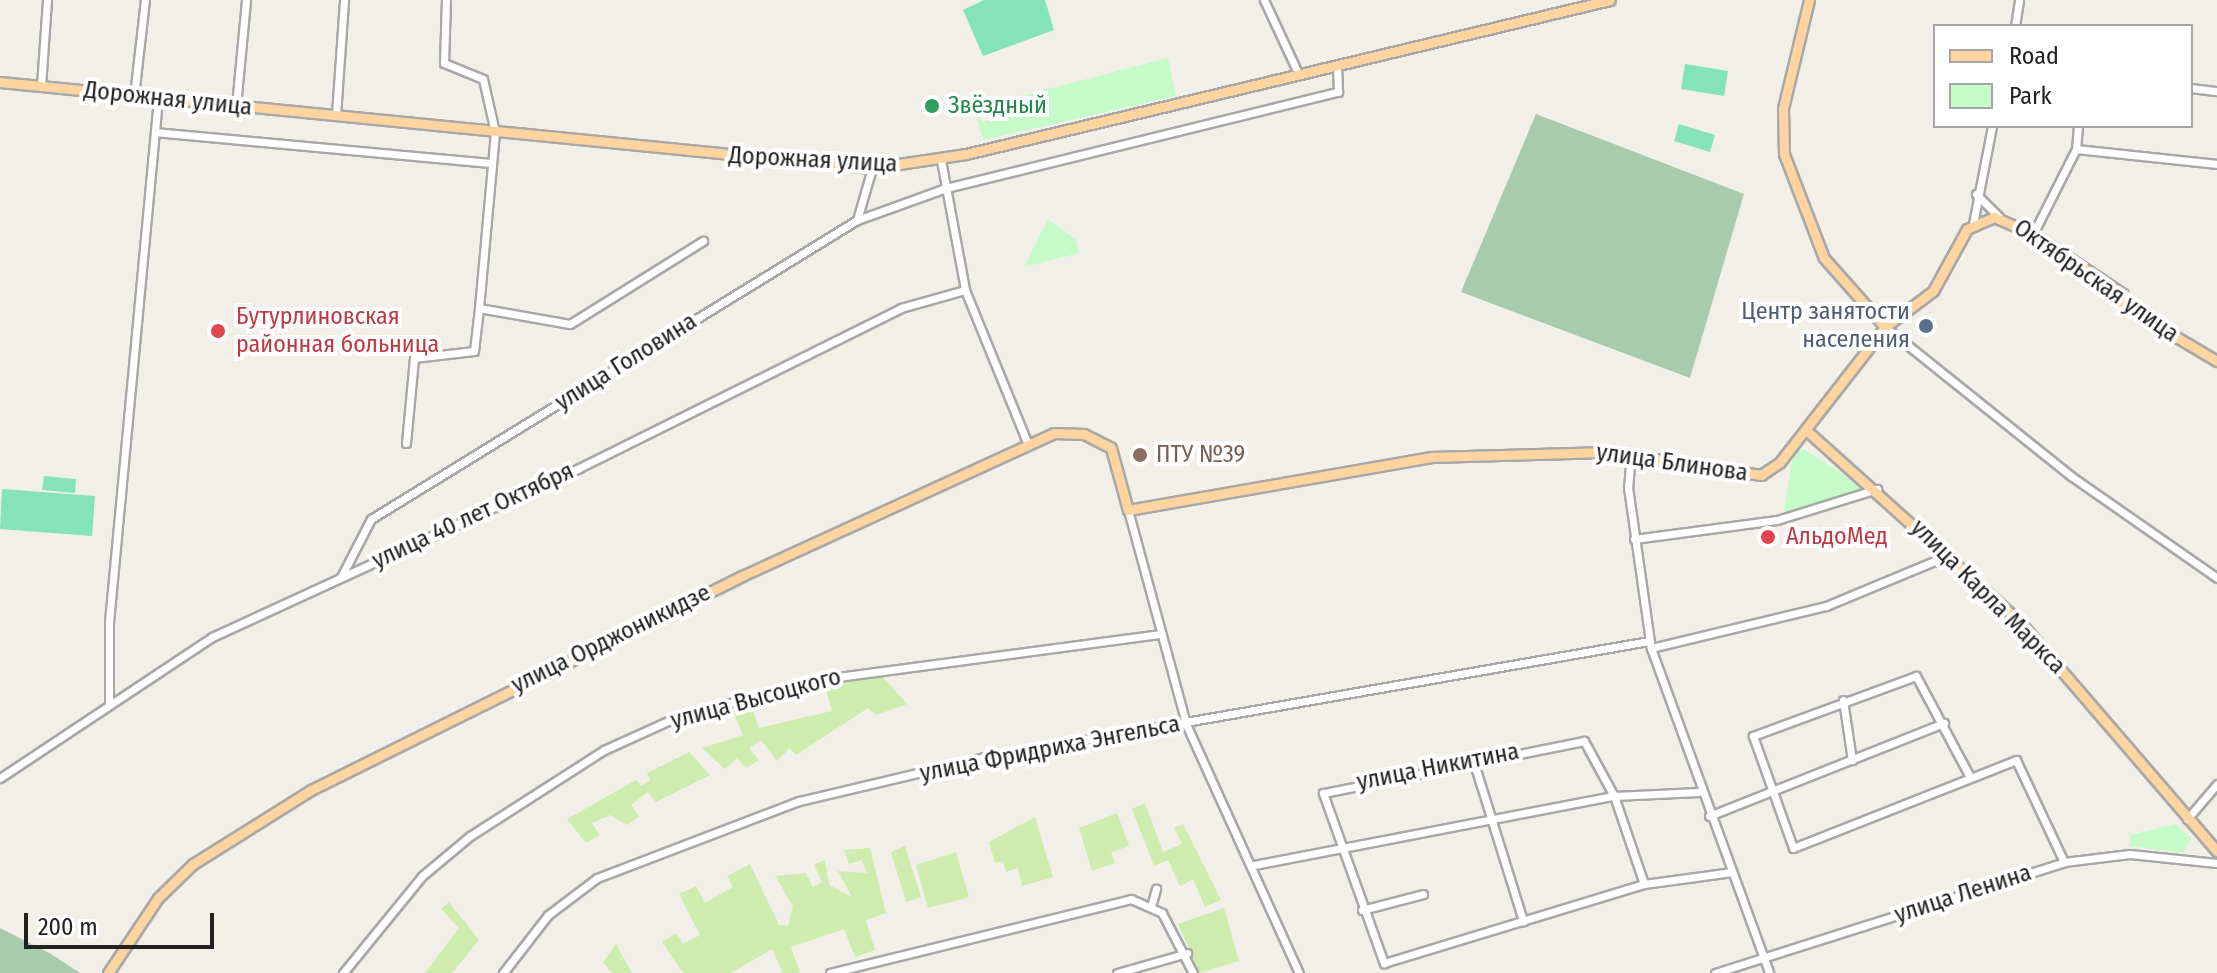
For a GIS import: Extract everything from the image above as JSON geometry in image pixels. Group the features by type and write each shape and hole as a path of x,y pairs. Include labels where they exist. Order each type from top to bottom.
{"main road":[{"name":"Дорожная улица","path":"0,82 872,168 941,160 1610,0"},
{"path":"1809,0 1783,108 1784,154 1824,258 1885,327"},
{"name":"Октябрьская улица","path":"1973,224 2001,219 2033,234 2123,294 2124,306 2217,361"},
{"name":"улица Блинова","path":"1128,510 1388,461 1631,454 1753,476 1775,468 1885,327 1933,291 1973,224"},
{"name":"улица Карла Маркса","path":"1806,430 1878,489 2037,640 2217,851"},
{"name":"улица Орджоникидзе","path":"108,973 158,898 229,838 284,806 461,713 1027,442 1070,432 1102,440 1115,457 1128,510"}],"street":[{"path":"41,86 47,0"},
{"path":"134,96 145,0"},
{"path":"236,106 246,0"},
{"path":"336,115 344,0"},
{"path":"406,443 414,358 474,351 495,132 483,79 444,63 446,0"},
{"path":"1264,0 1299,75"},
{"path":"2015,24 2019,0"},
{"name":"улица Головина","path":"341,577 371,519 857,220 946,188 1338,92 1337,67"},
{"path":"2193,88 2217,91"},
{"path":"109,702 105,670 158,99"},
{"path":"1973,224 1976,194 1992,128"},
{"path":"2033,234 2076,149 2078,128"},
{"path":"155,132 490,163"},
{"path":"2076,149 2217,164"},
{"path":"941,160 965,290 1027,442"},
{"path":"857,220 872,168"},
{"path":"1976,194 2001,219"},
{"path":"479,308 570,324 703,241"},
{"name":"улица 40 лет Октября","path":"0,778 109,702 212,637 901,308 965,290"},
{"path":"1885,327 2071,476 2217,578"},
{"path":"1631,454 1634,539 1650,645 1699,792 1769,973"},
{"path":"1634,539 1777,520 1878,489"},
{"path":"1128,510 1186,724 1254,865 1299,973"},
{"name":"улица Фридриха Энгельса","path":"503,973 566,898 684,840 799,801 970,761 1650,645 1826,606 1949,555"},
{"name":"улица Высоцкого","path":"343,973 422,876 470,836 604,750 679,716 858,673 1161,634"},
{"path":"1970,777 1944,723 1916,676 1754,733 1790,845 1799,848 1970,777 2019,761 2064,862"},
{"path":"1843,700 1852,760"},
{"path":"1709,816 1944,723"},
{"name":"улица Никитина","path":"1523,921 1387,963 1379,960 1342,851 1326,789 1584,741 1614,796 1644,884"},
{"path":"1473,760 1523,921 1644,884 1732,872"},
{"path":"2187,819 2217,784"},
{"path":"1254,865 1342,851 1614,796 1699,792"},
{"name":"улица Ленина","path":"1715,973 2064,862 2130,854 2217,863"},
{"path":"1152,903 1156,889"},
{"path":"1362,910 1423,894"},
{"path":"830,973 862,962 1131,899 1152,903 1187,953 1193,973"},
{"path":"1117,973 1187,953"},
{"path":"862,962 866,973"}],"green space":[{"path":"984,0 1045,0 1054,30 983,56 963,10"},
{"path":"1168,58 1176,96 983,140 975,110 982,122 997,118 994,103"},
{"path":"1685,64 1728,71 1724,96 1681,89"},
{"path":"1536,114 1744,194 1690,378 1461,292"},
{"path":"1679,124 1715,135 1710,152 1674,141"},
{"path":"1048,219 1076,240 1079,253 1024,267"},
{"path":"1804,449 1864,488 1859,496 1784,512 1793,453"},
{"path":"44,476 76,479 75,493 42,490"},
{"path":"2,489 95,496 92,536 0,529"},
{"path":"881,675 907,704 876,715 868,708 796,755 790,748 777,761 761,740 749,748 759,760 746,768 737,758 725,769 702,748 743,735 732,709 750,702 759,728 832,711 825,687"},
{"path":"689,752 710,775 656,802 648,792 631,805 639,816 627,825 610,815 592,823 600,835 586,843 567,819 636,780 641,786 650,780 647,773"},
{"path":"1145,803 1163,852 1182,844 1174,828 1183,824 1221,900 1205,907 1193,879 1180,886 1168,860 1154,866 1132,809"},
{"path":"1117,813 1129,846 1111,852 1115,863 1092,871 1079,828"},
{"path":"1035,817 1053,877 1022,886 1018,868 1006,872 1003,861 995,863 989,842"},
{"path":"2176,824 2191,839 2183,853 2130,846 2130,835"},
{"path":"905,846 921,897 906,902 891,852"},
{"path":"870,848 886,913 866,920 875,950 855,957 844,929 791,947 800,973 783,973 772,949 731,973 683,973 662,942 676,933 683,944 700,935 679,894 696,886 705,903 733,887 727,876 750,864 779,925 788,926 793,906 775,876 806,873 813,887 822,882 814,865 825,860 829,885 852,897 838,871 867,873 862,860 849,864 844,850"},
{"path":"956,852 969,897 928,908 916,865"},
{"path":"449,902 479,940 452,973 425,973 459,928 441,909"},
{"path":"1224,908 1239,961 1200,973 1178,924"},
{"path":"0,928 51,954 80,973 0,973"},
{"path":"616,944 632,973 612,973 603,962"}],"place":[{"name":"Звёздный","path":"932,106"},
{"name":"Центр занятости населения","path":"1926,326"},
{"name":"Бутурлиновская районная больница","path":"218,331"},
{"name":"ПТУ №39","path":"1140,455"},
{"name":"АльдоМед","path":"1768,537"}]}
